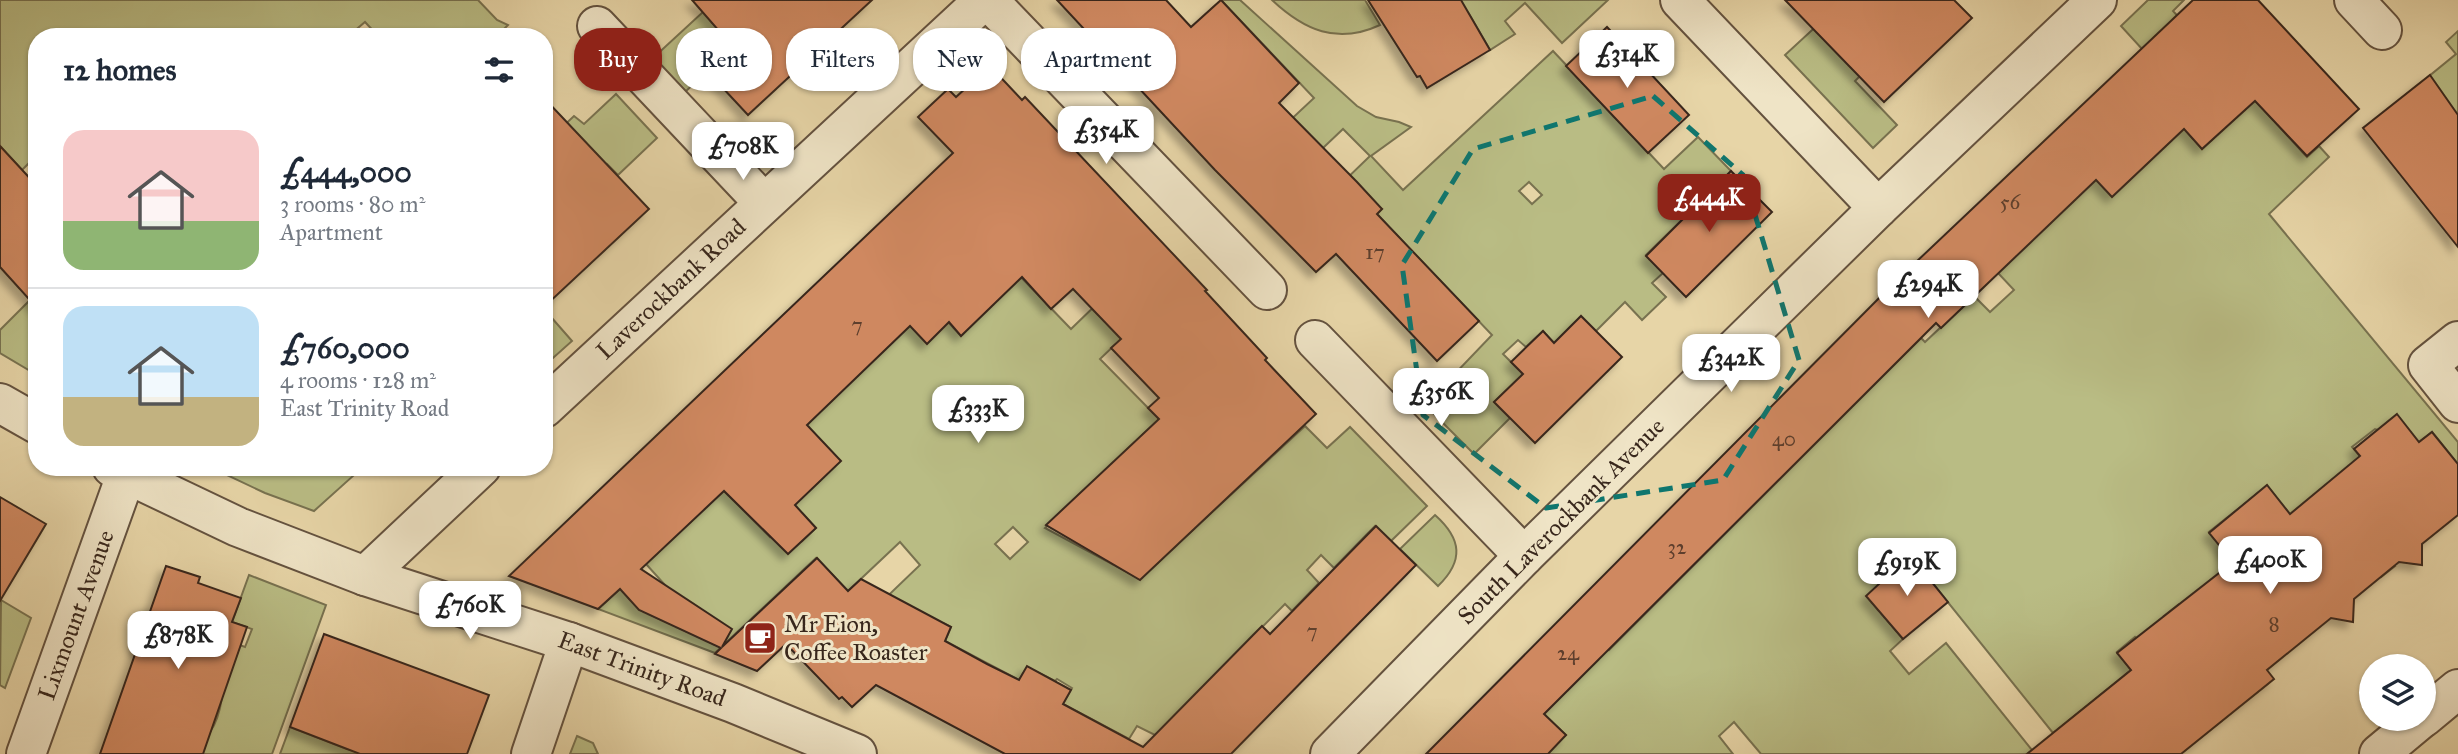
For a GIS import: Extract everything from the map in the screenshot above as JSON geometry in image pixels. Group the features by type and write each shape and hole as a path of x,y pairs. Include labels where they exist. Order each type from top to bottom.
{"street":[{"name":"Laverockbank Road","path":"553,400 986,0"},
{"path":"986,0 1267,290"},
{"path":"1680,0 1878,208"},
{"name":"South Laverockbank Avenue","path":"1331,754 1524,556 1878,208 2097,0"},
{"path":"2354,0 2382,30"},
{"path":"597,26 764,203"},
{"path":"1315,340 1524,556"},
{"path":"2458,341 2428,365 2458,402"},
{"path":"0,403 28,419"},
{"name":"Lixmount Avenue","path":"26,754 117,476"},
{"name":"East Trinity Road","path":"130,476 238,527 365,576 569,642 733,703 858,754"},
{"path":"365,576 471,476"},
{"path":"531,754 569,642"},
{"path":"2436,707 2458,689"},
{"path":"2379,754 2407,731"}],"highlighted area":[{"path":"1653,96 1743,175 1799,360 1723,480 1546,508 1423,415 1402,265 1473,149"}],"green space":[{"path":"0,0 478,0 497,20 508,25 505,28 371,28 365,22 358,28 28,28 28,164 22,170 0,146"},
{"path":"716,0 783,0 753,28 686,28"},
{"path":"1221,0 1240,0 1357,106 1376,117 1411,127 1371,156 1403,190 1553,51 1664,169 1698,137 1731,171 1702,200 1688,185 1673,199 1688,214 1646,255 1663,273 1652,283 1666,297 1642,320 1625,302 1596,331 1581,316 1554,343 1543,331 1526,347 1518,340 1503,354 1523,374 1494,402 1510,418 1474,454 1425,405 1492,335 1377,214 1382,209 1341,184 1370,156 1343,129 1323,148 1285,125 1314,98","holes":["1529,182 1542,195 1532,204 1519,191"]},
{"path":"1272,0 1365,0 1380,25 1349,34 1322,31 1296,19"},
{"path":"1461,0 1608,0 1562,43 1525,3 1505,21 1515,34 1490,50 1469,14 1456,3"},
{"path":"2148,0 2184,0 2173,11 2307,157 2319,146 2329,157 2269,214 2458,442 2458,464 2432,432 2419,442 2375,429 2352,447 2360,456 2345,504 2395,566 2381,577 2322,504 2298,524 2267,486 2209,532 2240,570 2186,611 2179,604 2164,616 2170,624 2150,654 2135,637 2117,652 2131,670 2053,733 1910,555 1867,596 1903,639 1890,651 1909,674 1946,643 2032,750 2027,754 1761,754 1734,722 1719,736 1733,754 1504,754 1548,753 1566,735 1544,714 1598,660 1583,646 1594,635 1609,650 1921,338 1925,342 1974,296 1990,312 2014,290 1998,273 2165,74 2121,26","holes":["2188,133 2217,135 2202,149"]},
{"path":"1836,8 1860,76 1855,81 1897,125 1873,148 1785,55"},
{"path":"2458,31 2458,116 2428,77 2456,54 2446,42"},
{"path":"676,37 676,82 662,68 662,50"},
{"path":"616,94 657,138 618,175 607,164 553,147 553,136 574,116 584,124"},
{"path":"986,241 1071,329 1102,299 1121,339 1100,359 1159,419 1045,528 1140,579 1305,426 1327,448 1350,427 1427,506 1391,541 1375,526 1334,568 1321,555 1307,570 1319,583 1292,611 1285,604 1191,699 1167,741 1137,726 1129,739 1063,704 1072,688 1057,679 1055,681 1027,667 1019,680 945,641 951,627 943,623 884,677 846,636 920,565 900,542 848,591 816,558 715,653 598,609 620,589 665,585 646,564 723,490 770,537 796,513 782,497 807,425","holes":["938,311 985,312 961,336","803,514 816,528 802,541 789,527","1013,527 1028,542 1010,559 995,544"]},
{"path":"28,302 28,370 0,353 0,330"},
{"path":"553,319 572,341 553,358"},
{"path":"229,476 353,476 314,511"},
{"path":"1435,515 1451,533 1456,550 1452,568 1438,586 1400,549"},
{"path":"249,575 326,605 272,754 185,754 208,735 219,712 226,640 245,647 252,629 232,622"},
{"path":"1,600 31,618 5,688 0,685"},
{"path":"290,727 347,749 369,754 280,754"},
{"path":"577,736 593,743 598,754 570,754"}],"building":[{"path":"692,0 872,0 842,28 786,28 786,80 748,115 726,91 772,91 772,28 716,28"},
{"path":"1057,0 1166,0 1191,27 1221,0 1299,83 1279,103 1382,209 1377,214 1479,321 1437,361 1336,254 1316,272 1142,91 1176,91 1176,28 1083,28"},
{"path":"1368,0 1461,0 1490,50 1427,88 1420,76 1417,77"},
{"path":"1785,0 1954,0 1972,18 1884,102"},
{"path":"2193,0 2258,0 2359,109 2307,156 2255,101 2202,149 2184,129 2112,197 2096,180 1941,328 1936,323 1544,714 1566,735 1548,754 1426,754 1896,281"},
{"path":"1607,27 1689,115 1648,153 1566,66"},
{"path":"2430,75 2458,115 2458,247 2363,128"},
{"path":"1007,84 1022,100 1025,97 1207,290 1205,291 1267,358 1265,360 1316,414 1140,580 1046,525 1159,419 1148,408 1159,398 1111,348 1121,339 1073,289 1051,309 1022,277 961,336 949,322 927,344 910,326 807,425 841,461 795,505 816,528 788,554 724,491 641,569 732,629 722,647 817,558 848,591 861,579 951,627 945,641 987,664 1019,680 1027,666 1071,690 1063,704 1143,747 1262,626 1270,634 1376,526 1416,565 1231,754 1005,754 876,685 852,707 842,697 839,699 786,644 757,671 715,654 721,648 639,610 620,589 598,609 509,576 953,153 918,117 946,91 950,91 956,97 963,91 1007,91"},
{"path":"553,108 649,209 553,299"},
{"path":"0,146 28,176 28,298 0,267"},
{"path":"1731,171 1772,212 1686,297 1646,256"},
{"path":"1581,316 1622,357 1535,443 1494,402 1523,374 1511,362 1543,331 1554,343"},
{"path":"2397,414 2419,442 2432,432 2458,464 2458,515 2422,544 2422,565 2399,562 2354,599 2353,622 2331,618 2267,670 2274,679 2181,754 2027,754 2131,670 2117,653 2233,562 2209,533 2267,485 2290,514 2360,456 2354,449"},
{"path":"0,497 46,524 0,601"},
{"path":"1910,555 1948,602 1903,639 1866,596"},
{"path":"166,566 200,577 198,583 241,598 232,622 247,627 203,754 100,754"},
{"path":"324,634 489,695 467,754 360,754 290,727"}],"place":[{"name":"Mr Eion, Coffee Roaster","path":"760,638"}]}
